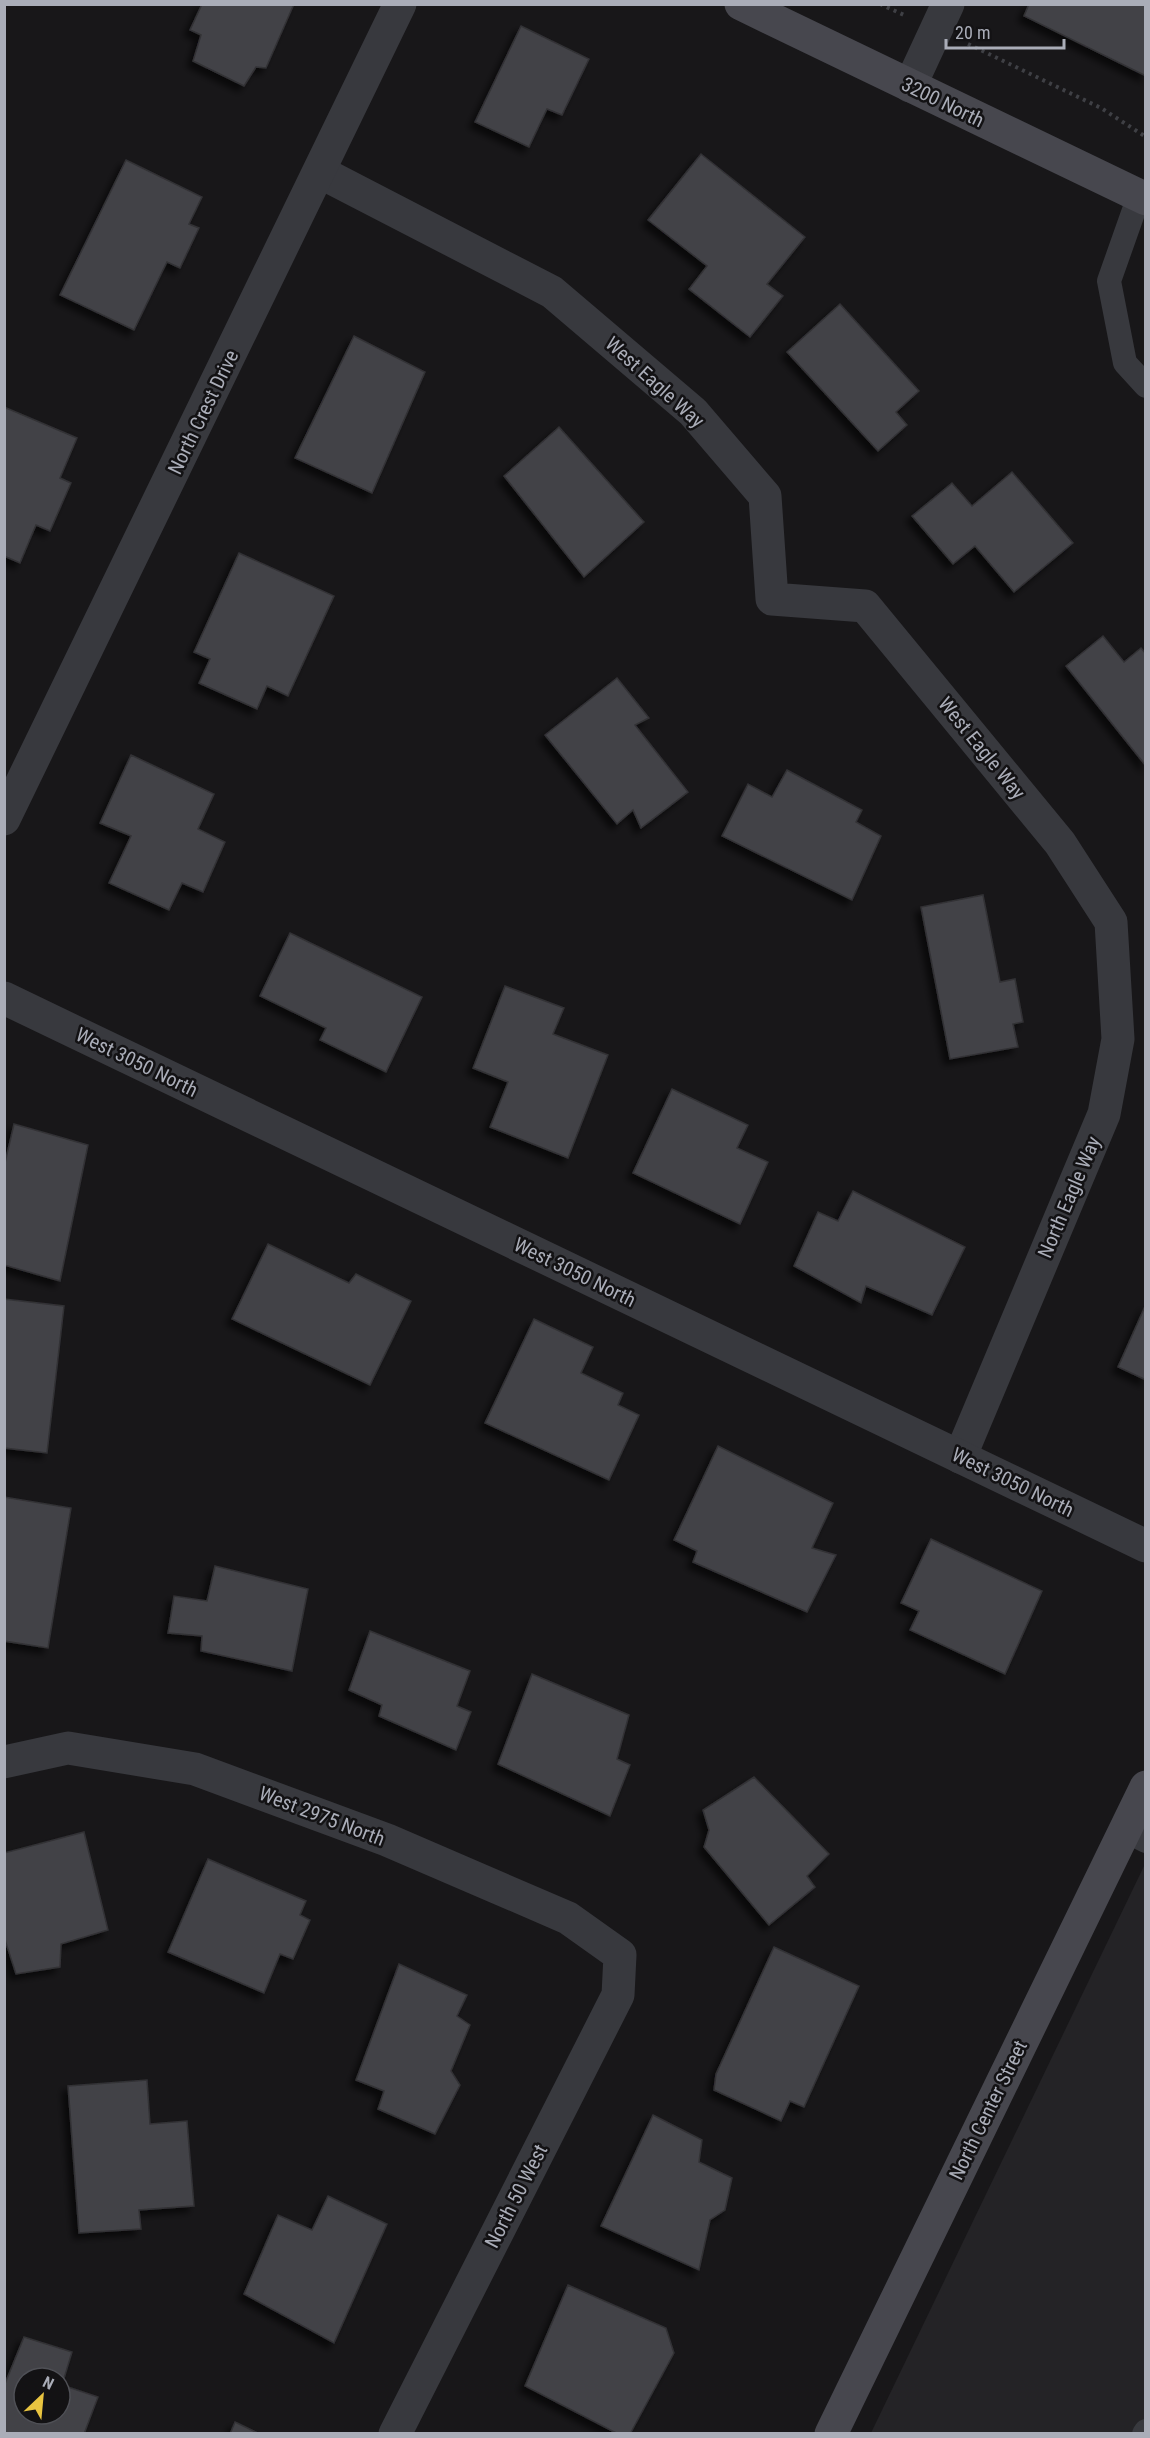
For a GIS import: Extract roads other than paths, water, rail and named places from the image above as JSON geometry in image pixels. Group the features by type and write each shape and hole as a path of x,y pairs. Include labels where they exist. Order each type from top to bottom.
{"street":[{"name":"North Crest Drive","path":"4,819 400,4"},
{"name":"3200 North","path":"741,4 1142,198"},
{"path":"910,86 948,4"},
{"name":"West Eagle Way","path":"320,172 552,292 693,412 765,496 771,599 865,606 1060,843 1111,922"},
{"name":"North Eagle Way","path":"960,1457 1104,1114 1118,1039 1111,922"},
{"name":"West 3050 North","path":"4,998 1146,1546"},
{"name":"West 2975 North","path":"4,1762 68,1748 195,1769 387,1840 568,1918 620,1955"},
{"name":"North Center Street","path":"831,2433 1135,1835 1146,1786"},
{"name":"North 50 West","path":"395,2433 618,1995 620,1955"}],"lane":[{"path":"1142,198 1109,281 1125,363 1146,386"}]}
